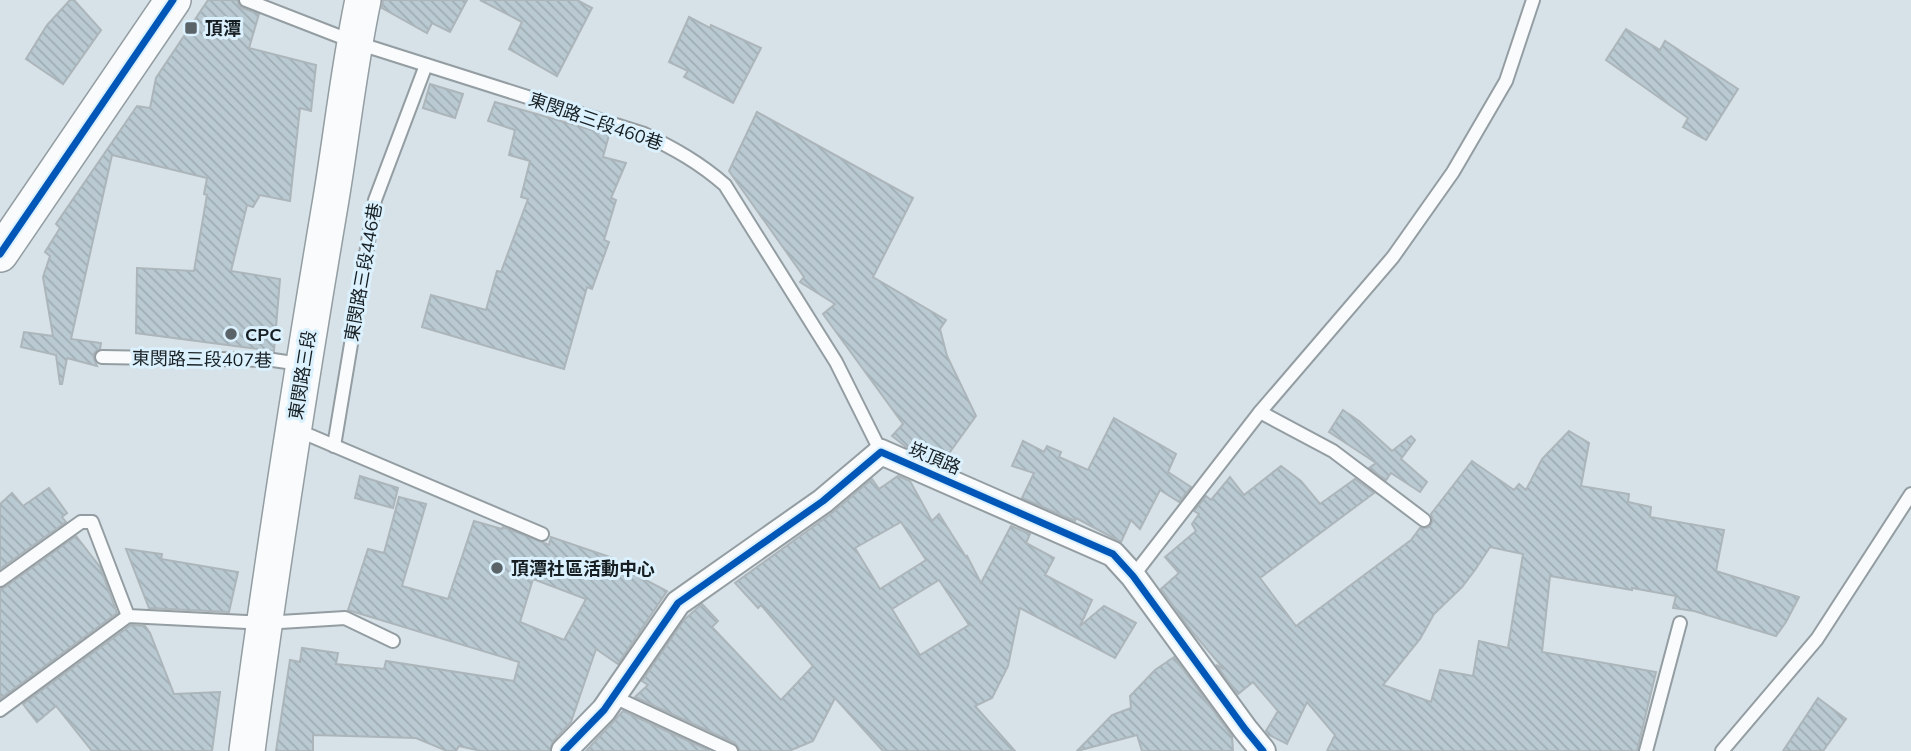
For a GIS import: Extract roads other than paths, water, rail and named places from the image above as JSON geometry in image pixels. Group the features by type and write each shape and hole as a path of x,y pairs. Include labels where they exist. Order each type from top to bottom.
{"main road":[{"path":"0,254 173,0"},
{"name":"東閔路三段","path":"247,751 293,429 354,42 363,0"}],"street":[{"name":"崁頂路","path":"564,751 604,710 678,603 823,501 881,452 1113,554 1133,576 1255,748"}],"lane":[{"name":"東閔路三段460巷","path":"246,0 354,42 644,134 702,165 725,185 836,362 881,452"},
{"path":"1133,576 1260,412 1393,257 1453,172 1506,80 1533,0"},
{"name":"東閔路三段446巷","path":"334,446 375,200 426,65"},
{"name":"東閔路三段407巷","path":"102,357 273,360 303,365"},
{"path":"1260,412 1333,452 1424,520"},
{"path":"293,429 542,534"},
{"path":"1722,751 1817,639 1911,494"},
{"path":"0,580 81,522 92,522 128,617"},
{"path":"0,710 128,617 264,623 345,618 393,641"},
{"path":"1646,751 1680,623"},
{"path":"614,697 731,751"}],"place":[{"name":"頂潭","path":"191,28"},
{"name":"CPC","path":"231,334"},
{"name":"頂潭社區活動中心","path":"497,568"}]}
